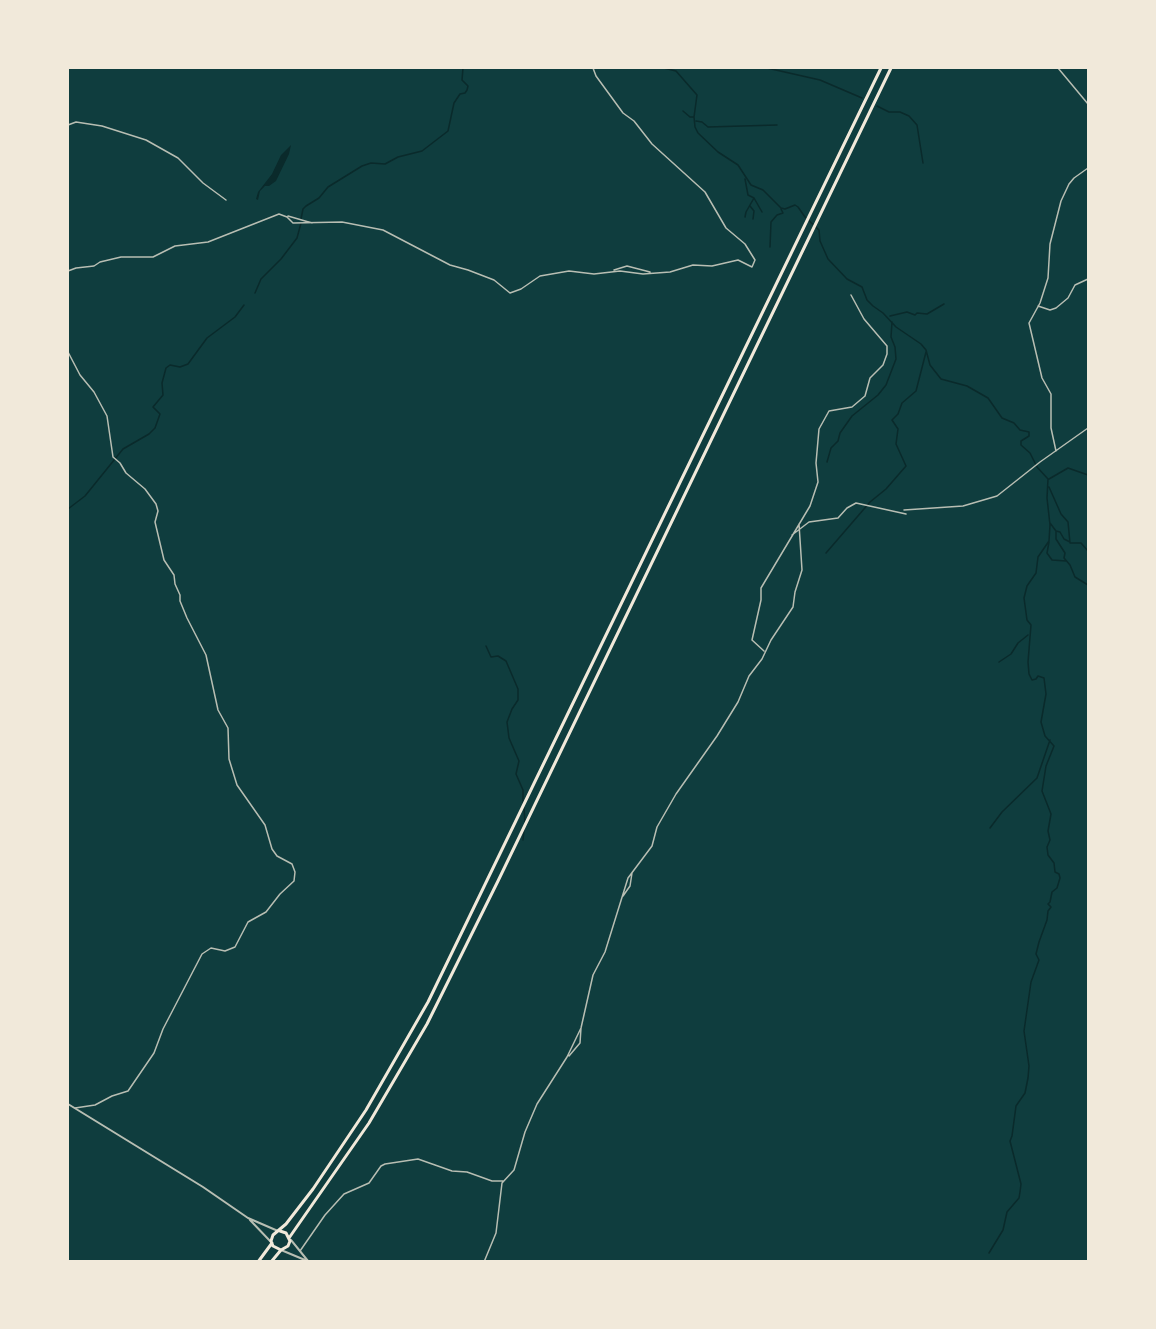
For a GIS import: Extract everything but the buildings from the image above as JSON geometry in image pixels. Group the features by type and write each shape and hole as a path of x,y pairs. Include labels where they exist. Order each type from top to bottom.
{"highway":[{"path":"258,1262 272,1243 273,1235 280,1231 312,1189 366,1110 428,1002 881,68"},
{"path":"272,1262 281,1250 288,1246 290,1238 358,1140 427,1024 891,68"},
{"path":"280,1231 286,1233 290,1238"},
{"path":"272,1243 275,1248 281,1250"}],"street":[{"path":"593,68 596,76 623,113 634,122 652,144 705,192 726,228 744,242 755,260 752,267 738,260 712,266 693,265 670,272 643,274 612,271"},
{"path":"1058,68 1089,104"},
{"path":"68,125 76,122 102,126 146,140 178,158 203,183 226,200"},
{"path":"1056,451 1051,428 1051,394 1042,378 1029,328 1030,319 1038,306 1050,271 1050,244 1061,201 1074,178 1089,168"},
{"path":"68,270 94,266 100,262 121,257 153,257 175,246 208,242 279,214 313,223"},
{"path":"286,216 293,223 342,222 383,230 450,265 494,280 510,293 544,275 572,271 594,274 627,266 654,273"},
{"path":"1038,306 1050,310 1056,308 1068,298 1075,285 1089,279"},
{"path":"765,651 753,640 762,600 761,588 810,506 818,482 816,463 818,433 825,414 834,409 852,407 865,396 870,378 883,365 887,354 886,345 864,318 851,295"},
{"path":"68,352 107,416 113,457 126,473 145,489 156,504 158,511 155,522 164,560 174,575 180,601 206,655 217,705 228,728 229,759 237,785 265,825 272,849 277,856 292,864 296,872 294,881 266,912 248,922 235,947 225,951 211,948 202,954 163,1029 154,1053 128,1091 95,1105 74,1108"},
{"path":"904,510 953,508 977,504 997,496 1089,428"},
{"path":"792,535 809,522 838,518 847,508 856,503 906,514"},
{"path":"567,1057 580,1042 593,975 605,952 620,899 632,872 652,846 657,827 676,794 717,736 793,607 802,570 799,524"},
{"path":"620,899 630,886 632,872"},
{"path":"484,1262 495,1237 504,1181 514,1170 525,1132 537,1104 567,1057 581,1028"},
{"path":"68,1104 203,1187 248,1218 272,1243"},
{"path":"300,1252 325,1215 344,1194 369,1183 385,1164 418,1159 452,1171 475,1174 492,1181 504,1181"},
{"path":"248,1218 280,1231"},
{"path":"290,1238 308,1261"},
{"path":"281,1250 308,1261"}],"water":[{"path":"291,145 276,181 265,186 260,191 258,200 256,199 258,192 272,174 281,155"}],"waterway":[{"path":"301,219 306,206 319,198 328,187 362,166 371,163 385,164 398,157 422,151 448,131 454,103 460,94 465,93 468,86 462,80 463,68"},
{"path":"664,68 676,71 697,95 694,117 698,133 718,152 738,165 751,185 763,190 781,208 785,209 795,205 798,207 819,230 820,241 828,259 847,279 862,287 867,300 873,306 896,327 921,344 926,350 930,365 941,379 967,386 988,398 1002,418 1014,423 1020,430 1029,432 1029,436 1021,441 1021,445 1030,453 1037,467 1048,479 1049,541 1038,557 1036,573 1027,586 1024,598 1027,620 1031,625 1029,674 1032,680 1038,676 1044,678 1046,694 1041,722 1045,736 1054,746 1046,766 1042,791 1051,814 1048,855 1060,878 1048,904 1051,907 1036,954 1039,960 1031,982 1024,1031 1029,1066 1028,1078 1025,1093 1016,1106 1010,1141 1021,1184 1019,1198 1007,1212 1003,1230 989,1253"},
{"path":"767,68 820,80 862,98"},
{"path":"877,106 889,112 900,112 909,116 917,125 923,163"},
{"path":"683,111 690,117 694,117"},
{"path":"696,121 708,127 777,125"},
{"path":"745,179 748,195 754,198 745,217"},
{"path":"754,198 762,212"},
{"path":"750,206 754,211 753,219"},
{"path":"770,247 771,222 777,215 783,213 781,209"},
{"path":"255,293 261,279 281,259 297,238 301,223"},
{"path":"890,316 907,312 915,315 917,313 927,314 944,304"},
{"path":"68,509 85,496 123,449 155,428 160,414 153,407 163,395 162,383 166,368 170,365 180,367 188,364 207,338 235,317 244,305"},
{"path":"827,462 831,448 838,441 840,433 852,416 878,395 886,385 896,359 891,337 892,322"},
{"path":"826,553 870,502 886,489 906,466 896,444 898,429 892,420 898,414 902,403 916,391 926,352"},
{"path":"1049,479 1068,468 1088,475"},
{"path":"1049,487 1061,514 1068,522 1070,543 1081,543 1088,551"},
{"path":"1050,523 1056,531 1056,539 1075,577 1088,585"},
{"path":"1056,531 1070,542"},
{"path":"1049,542 1047,553 1052,560 1066,561"},
{"path":"999,662 1011,654 1018,643 1028,635"},
{"path":"486,646 491,657 498,656 506,661 518,689 518,700 507,722 509,738 519,761 516,774 523,790 523,803"},
{"path":"990,828 1002,812 1037,778 1050,740"},
{"path":"524,808 525,824"},
{"path":"523,840 524,829"}]}
